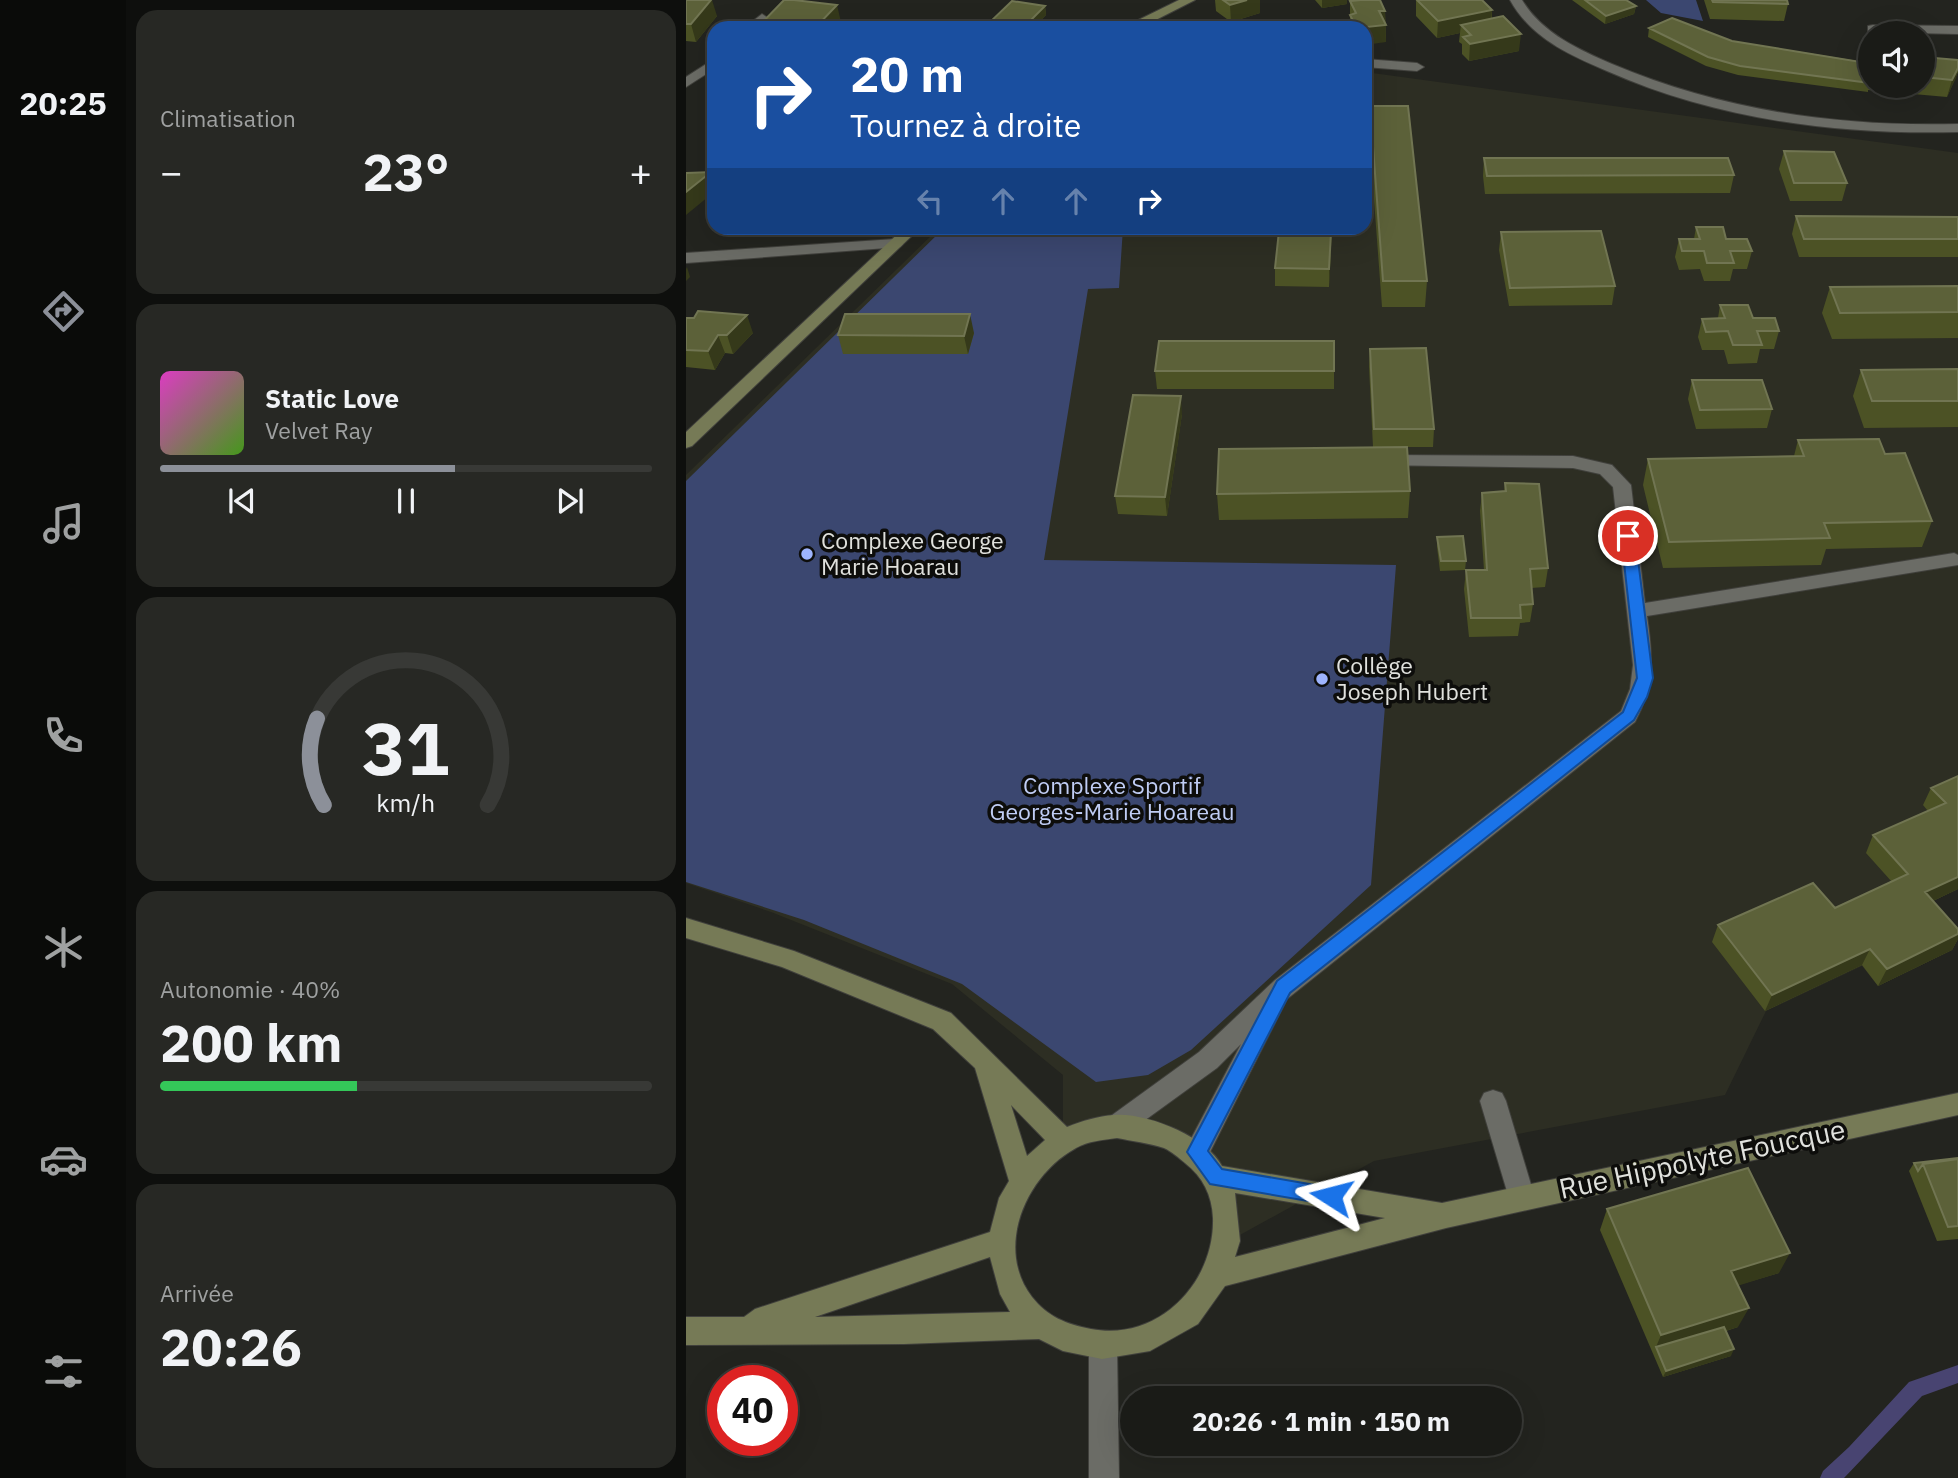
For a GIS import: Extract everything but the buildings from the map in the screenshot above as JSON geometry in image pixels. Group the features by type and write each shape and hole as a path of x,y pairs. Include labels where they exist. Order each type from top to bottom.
{"street":[{"path":"1144,21 1189,0"},
{"path":"1517,0 1544,33 1562,46 1618,72 1705,100 1754,111 1870,127 1958,128"},
{"path":"759,21 762,18"},
{"path":"1935,30 1958,30"},
{"path":"1372,64 1418,67"},
{"path":"686,83 707,68"},
{"path":"686,442 905,235"},
{"path":"686,258 895,244"},
{"path":"1117,1126 1208,1060 1283,987 1628,716 1639,697 1645,678 1622,485 1606,469 1573,462 1357,461"},
{"path":"1636,611 1955,561"},
{"path":"686,928 786,958 942,1021 1063,1142"},
{"path":"1197,1152 1283,987"},
{"path":"985,1062 1021,1180"},
{"path":"1493,1101 1522,1198"},
{"name":"Rue Hippolyte Foucque","path":"1219,1274 1446,1215 1958,1104"},
{"path":"1117,1126 1144,1127 1170,1135 1197,1152 1217,1178 1228,1208 1229,1241 1219,1274 1198,1303 1171,1326 1138,1341 1103,1345 1069,1340 1040,1325 1018,1302 1004,1273 1000,1241 1006,1210 1021,1180 1040,1159 1063,1142 1089,1131 1117,1126"},
{"name":"Rue Hippolyte Foucque","path":"1217,1178 1446,1215"},
{"path":"736,1329 1000,1241"},
{"path":"686,1331 904,1330 1040,1325"},
{"path":"1103,1345 1104,1478"}],"shaded area":[{"name":"Collège Joseph Hubert","path":"1372,73 1958,153 1958,889 1916,909 1952,950 1878,986 1862,966 1766,1011 1725,1095 1374,1161 1229,1241 1217,1177 1144,1127 1063,1141 1063,1075 952,984 771,912 686,883 686,475 932,235 1372,235"}],"green space":[{"path":"1646,0 1696,0 1703,21 1661,13"},
{"name":"Complexe Sportif Georges-Marie Hoareau","path":"937,235 1123,235 1119,288 1088,289 1044,560 1396,565 1371,885 1191,1050 1148,1075 1096,1082 962,984 804,920 686,882 686,481"}],"waterway":[{"path":"1830,1478 1916,1389 1958,1374"}],"place":[{"name":"Complexe George Marie Hoarau","path":"807,554"},
{"name":"Collège Joseph Hubert","path":"1322,679"}],"route":[{"path":"1331,1196 1217,1178 1197,1152 1238,1078 1283,987 1628,716 1639,697 1645,678 1628,536"}]}
